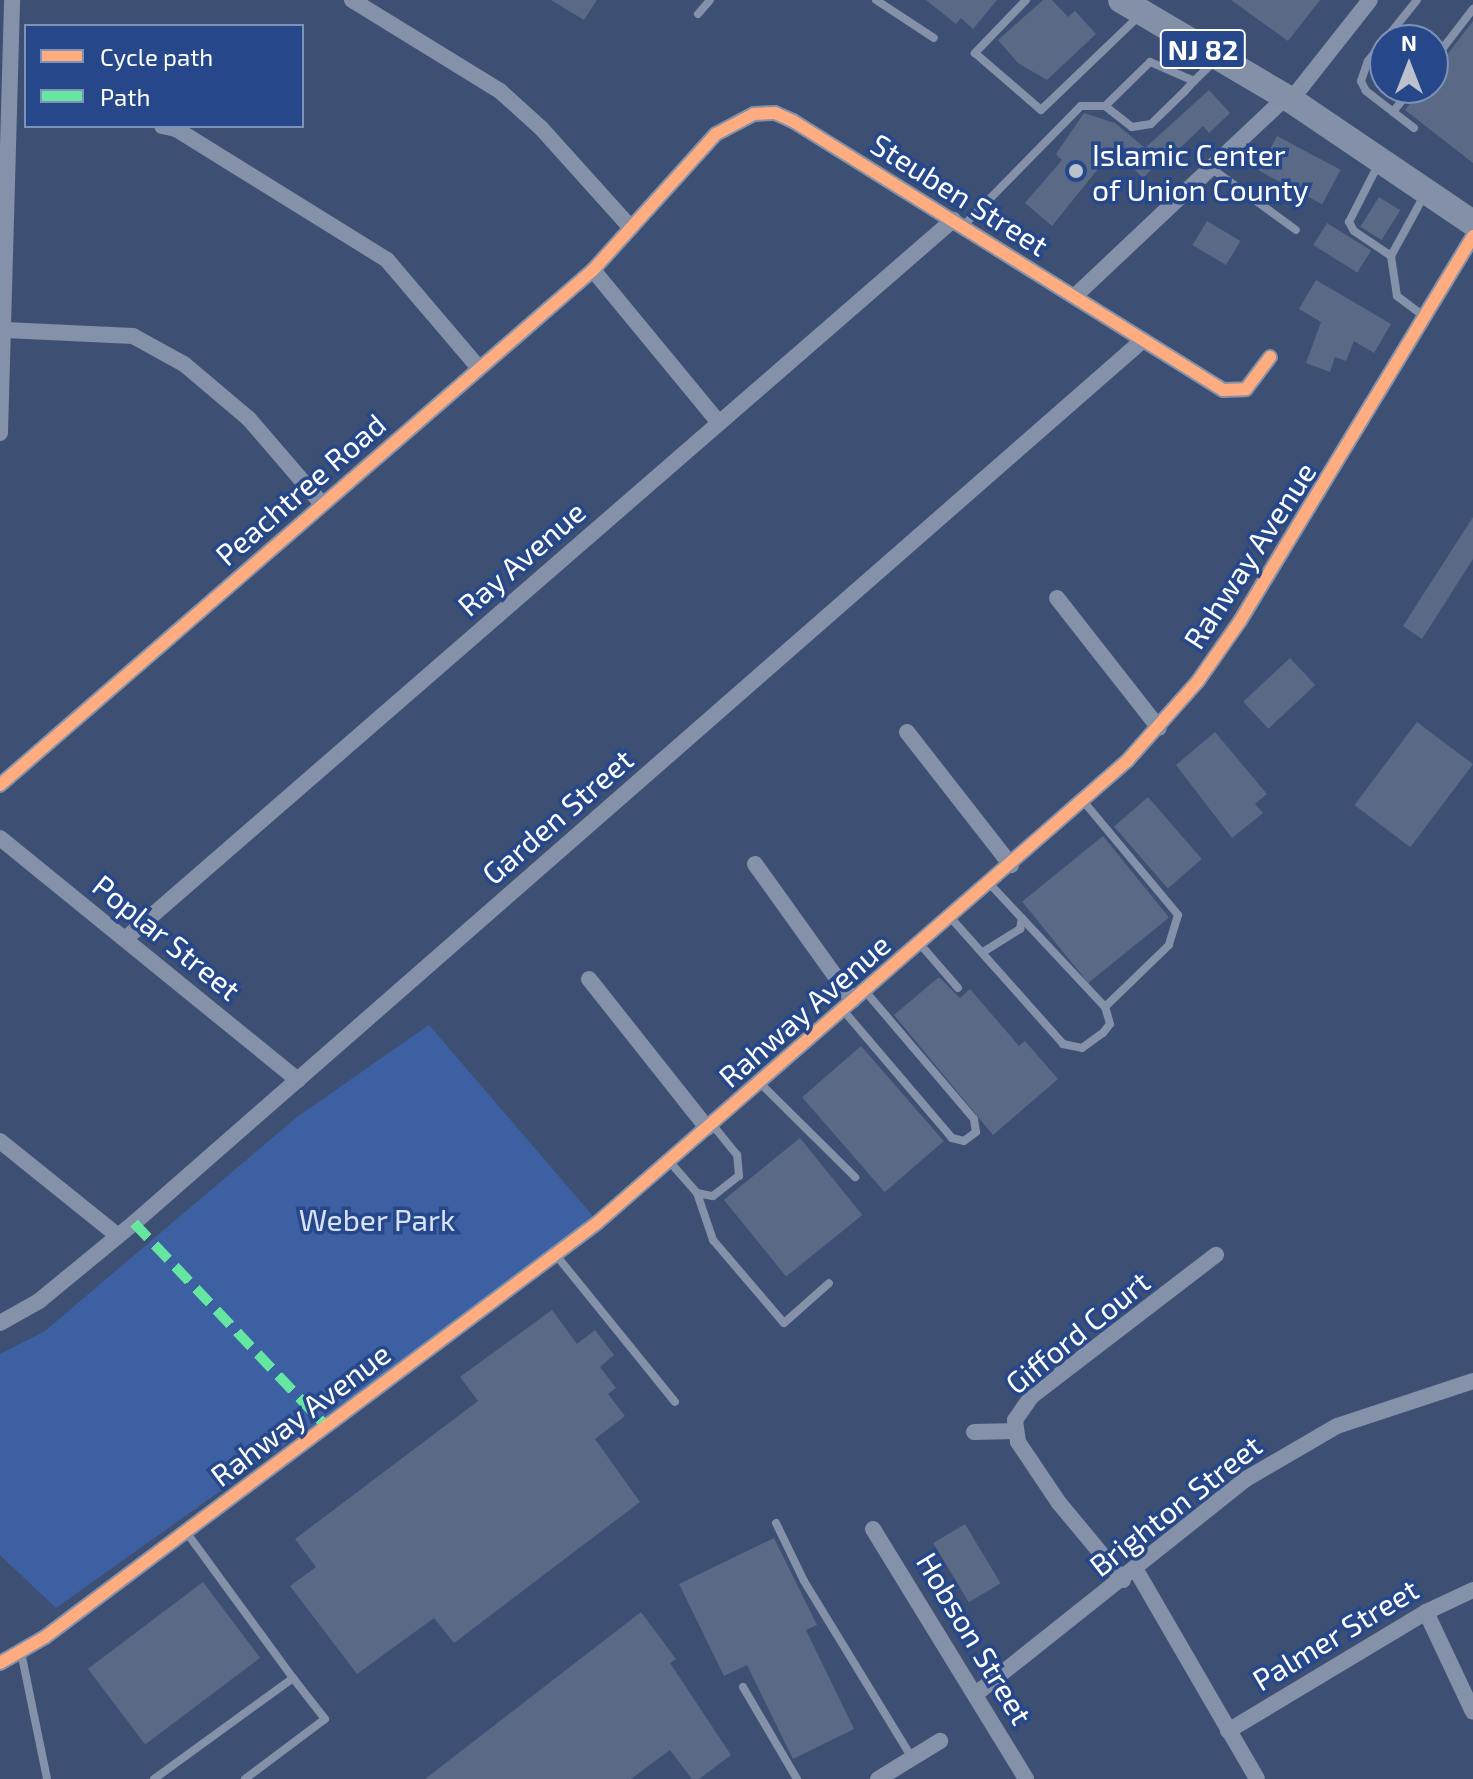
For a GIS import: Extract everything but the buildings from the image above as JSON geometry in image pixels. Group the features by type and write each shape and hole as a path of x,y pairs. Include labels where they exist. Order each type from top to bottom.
{"main road":[{"name":"NJ 82","path":"1132,6 1288,99 1473,223"}],"street":[{"path":"0,433 18,114 12,0"},
{"path":"352,0 500,91 541,128 630,227"},
{"path":"1075,296 1288,99 1370,0"},
{"name":"Steuben Street","path":"630,227 716,134 737,120 775,113 958,223 1223,390 1246,389 1270,357"},
{"path":"171,128 387,260 479,368"},
{"name":"Ray Avenue","path":"125,939 719,423 958,223"},
{"name":"Peachtree Road","path":"0,785 593,270 630,227"},
{"name":"Rahway Avenue","path":"0,1663 186,1532 555,1254 710,1126 1084,802 1159,728 1240,621 1427,318 1473,236"},
{"path":"593,270 719,423"},
{"path":"5,330 133,336 184,364 249,419 322,504"},
{"name":"Garden Street","path":"0,1323 39,1301 298,1080 1001,470 1143,340"},
{"path":"1057,598 1159,728"},
{"path":"907,732 1011,865"},
{"name":"Poplar Street","path":"0,838 298,1080"},
{"path":"755,864 854,1001"},
{"path":"589,979 710,1126"},
{"path":"0,1141 117,1235"},
{"name":"Gifford Court","path":"1216,1255 1024,1403 1015,1431 1059,1503 1130,1575 1257,1779"},
{"name":"Brighton Street","path":"977,1693 1130,1575 1246,1479 1314,1439 1386,1406 1473,1381"},
{"path":"974,1432 1015,1431"},
{"name":"Hobson Street","path":"873,1529 977,1693 1026,1779"},
{"name":"Palmer Street","path":"1228,1731 1426,1612 1473,1590"},
{"path":"1426,1612 1473,1712"},
{"path":"878,1779 940,1741"}],"lane":[{"path":"698,14 710,0"},
{"path":"876,0 934,38"},
{"path":"1026,0 975,53 1041,110 1132,6"},
{"path":"1414,128 1366,91 1362,72 1417,0"},
{"path":"1449,40 1473,9"},
{"path":"958,223 1081,106 1105,106 1132,127 1151,124 1218,57"},
{"path":"1105,106 1150,62 1194,81"},
{"path":"1393,112 1399,104"},
{"path":"1380,161 1349,222 1354,231 1391,256"},
{"path":"1211,168 1296,230"},
{"path":"1426,192 1391,256 1397,296 1427,318"},
{"path":"1084,802 1178,915 1169,945 1105,1007"},
{"path":"950,917 1067,1046 1082,1048 1103,1033 1110,1024 1105,1007 989,883"},
{"path":"983,952 1020,929 1022,918"},
{"path":"920,944 958,988"},
{"path":"854,1001 974,1119 976,1132 964,1141 952,1138 854,1001"},
{"path":"760,1083 855,1177"},
{"path":"697,1193 713,1196 739,1176 737,1155 710,1126"},
{"path":"669,1161 697,1193 713,1240 784,1323 829,1283"},
{"path":"555,1254 675,1402"},
{"path":"776,1523 804,1581 912,1758"},
{"path":"186,1532 325,1719 245,1779"},
{"path":"20,1651 47,1779"},
{"path":"154,1779 293,1678"},
{"path":"743,1687 797,1779"}],"green space":[{"name":"Weber Park","path":"429,1025 598,1222 56,1608 0,1555 0,1354 45,1331 297,1117"}],"marked path":[{"path":"134,1223 326,1426"}],"cycle path":[{"path":"0,785 593,270 716,134 754,114 775,113 793,121 1223,390 1246,389 1270,357"},
{"path":"0,1663 45,1637 597,1223 1127,761 1198,681 1240,621 1473,236"}],"place":[{"name":"Islamic Center of Union County","path":"1076,171"}]}
